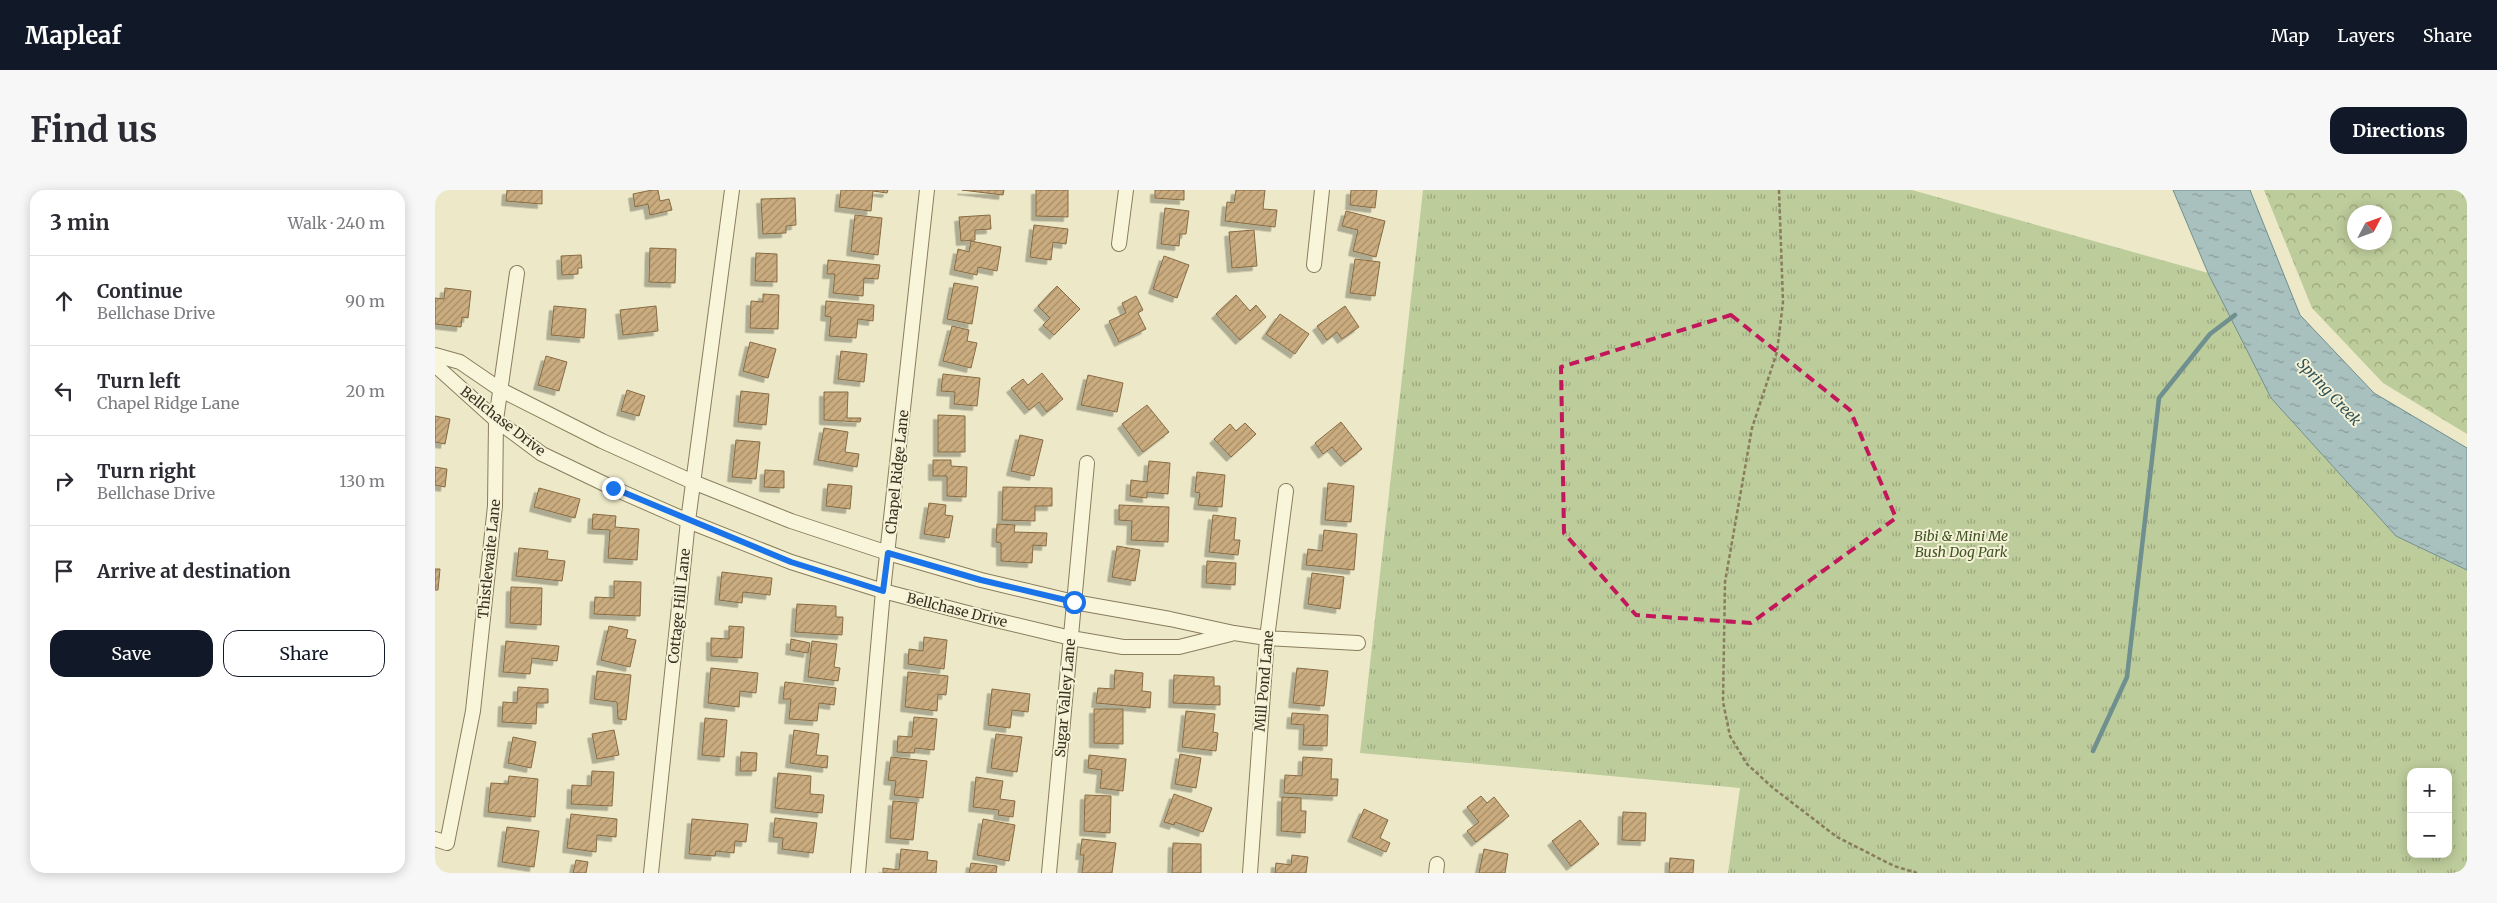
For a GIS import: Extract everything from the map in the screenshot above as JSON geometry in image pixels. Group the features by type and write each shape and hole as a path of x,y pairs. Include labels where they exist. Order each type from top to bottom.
{"street":[{"name":"Cottage Hill Lane","path":"651,873 688,521 731,190"},
{"name":"Chapel Ridge Lane","path":"858,873 883,591 927,190"},
{"path":"1119,244 1126,190"},
{"path":"1314,265 1322,190"},
{"name":"Thistlewaite Lane","path":"441,841 473,711 495,506 496,420 517,273"},
{"name":"Bellchase Drive","path":"435,355 460,362 501,390 602,442 693,482 791,521 888,553 981,580 1074,602 1235,633 1267,638 1357,643"},
{"name":"Bellchase Drive","path":"435,365 496,420 542,454 688,521 791,562 883,591 1071,638 1123,647 1179,647 1235,633"},
{"name":"Sugar Valley Lane","path":"1049,873 1087,463"},
{"name":"Mill Pond Lane","path":"1250,873 1267,638 1286,491"}],"path":[{"path":"1779,190 1783,302 1778,344 1751,428 1725,582 1723,702 1730,736 1747,764 1773,788 1837,837 1894,866 1917,873"}],"highlighted area":[{"path":"1731,315 1850,410 1896,518 1751,623 1636,615 1564,533 1561,367"}],"green space":[{"name":"Bibi & Mini Me Bush Dog Park","path":"1423,190 1912,190 2208,273 2271,398 2396,536 2467,570 2467,873 1728,873 1740,788 1360,753"},
{"path":"2264,190 2467,190 2467,434 2383,383 2312,308"}],"water":[{"name":"Spring Creek","path":"2173,190 2250,190 2300,315 2374,393 2467,448 2467,570 2396,536 2271,398 2208,273"}],"building":[{"path":"507,190 542,190 542,204 506,201"},
{"path":"658,190 660,201 669,199 672,210 650,215 648,204 635,207 633,194"},
{"path":"841,190 888,190 887,193 873,191 871,211 839,207"},
{"path":"962,190 1004,190 1003,195"},
{"path":"1036,190 1068,190 1068,217 1036,216"},
{"path":"1155,190 1184,190 1184,200 1155,198"},
{"path":"1236,190 1265,190 1263,209 1277,210 1275,227 1225,221 1227,202 1234,203"},
{"path":"1351,190 1377,190 1375,208 1350,205"},
{"path":"795,198 796,225 786,226 786,233 763,234 761,199"},
{"path":"1165,208 1189,211 1186,234 1180,234 1179,246 1161,244"},
{"path":"1346,211 1385,221 1376,257 1353,251 1358,230 1342,226"},
{"path":"855,215 882,218 878,255 851,251"},
{"path":"990,215 991,229 975,230 975,240 961,241 959,217"},
{"path":"1034,225 1068,229 1066,244 1053,242 1051,260 1030,257"},
{"path":"1254,230 1257,266 1232,268 1229,232"},
{"path":"971,241 1001,247 997,271 978,267 977,275 954,270 958,249 969,252"},
{"path":"650,248 676,249 675,283 649,282"},
{"path":"756,253 777,254 777,282 755,281"},
{"path":"581,255 582,268 578,268 578,274 562,275 561,256"},
{"path":"1164,256 1189,265 1177,298 1153,289"},
{"path":"1355,259 1380,262 1375,296 1350,293"},
{"path":"828,260 880,265 878,279 864,278 863,296 833,293 835,274 827,274"},
{"path":"954,283 978,287 972,324 947,319"},
{"path":"1057,286 1080,309 1054,335 1043,325 1050,318 1038,306"},
{"path":"445,288 471,291 468,318 462,317 461,327 435,324 435,298 444,299"},
{"path":"763,294 779,295 778,329 750,328 751,301 763,302"},
{"path":"1236,295 1250,311 1256,305 1266,317 1240,340 1216,314"},
{"path":"1136,296 1143,310 1138,313 1146,329 1119,342 1109,321 1126,313 1122,303"},
{"path":"826,301 874,305 873,321 858,319 856,338 829,336 831,317 825,316"},
{"path":"554,306 586,309 584,338 551,335"},
{"path":"656,306 658,331 623,335 620,310"},
{"path":"1345,306 1359,327 1342,339 1337,332 1327,340 1317,326"},
{"path":"1280,314 1309,334 1295,354 1266,334"},
{"path":"952,326 969,330 967,341 977,343 971,368 943,361"},
{"path":"750,342 776,349 768,378 743,371"},
{"path":"841,351 867,354 864,382 838,379"},
{"path":"546,356 567,362 559,391 538,385"},
{"path":"1042,373 1063,399 1047,412 1039,402 1029,410 1011,388 1023,379 1028,385"},
{"path":"943,374 980,378 977,406 954,404 955,392 941,391"},
{"path":"1088,375 1123,383 1117,412 1081,405"},
{"path":"627,390 645,396 639,416 621,411"},
{"path":"741,391 769,394 766,425 738,422"},
{"path":"824,392 848,392 847,418 861,418 860,422 824,420"},
{"path":"1147,405 1169,432 1143,452 1122,424"},
{"path":"938,415 965,416 965,452 938,452"},
{"path":"435,416 450,419 445,444 435,442"},
{"path":"1341,422 1362,449 1345,462 1332,447 1323,454 1315,443"},
{"path":"1245,423 1256,434 1231,457 1214,439 1230,424 1236,431"},
{"path":"824,428 848,432 845,452 859,454 857,467 818,460"},
{"path":"1020,435 1043,440 1034,476 1011,471"},
{"path":"736,440 760,442 756,479 732,477"},
{"path":"933,460 951,460 951,466 967,467 966,497 947,496 947,476 933,476"},
{"path":"1149,461 1170,463 1168,494 1147,492 1147,498 1130,496 1131,480 1147,482"},
{"path":"435,467 447,469 445,487 435,485"},
{"path":"765,470 784,471 784,488 764,487"},
{"path":"1197,472 1225,475 1222,507 1198,505 1200,493 1195,492"},
{"path":"1328,483 1354,486 1351,522 1325,520"},
{"path":"828,484 852,486 850,509 826,506"},
{"path":"1003,487 1052,488 1052,506 1035,506 1035,521 1002,520"},
{"path":"539,488 580,499 575,518 534,507"},
{"path":"929,503 946,505 945,515 953,516 949,538 924,534"},
{"path":"1119,505 1169,507 1168,542 1131,540 1132,521 1119,520"},
{"path":"593,514 616,516 615,527 639,529 637,560 608,558 610,530 592,529"},
{"path":"1213,515 1236,518 1234,540 1240,540 1238,555 1209,552"},
{"path":"997,524 1015,525 1014,532 1047,533 1046,546 1033,545 1032,563 1001,561 1001,543 996,542"},
{"path":"1324,530 1357,534 1354,570 1306,565 1308,549 1322,551"},
{"path":"1117,546 1140,550 1135,581 1112,577"},
{"path":"519,548 548,551 547,559 565,561 562,581 516,576"},
{"path":"1207,561 1236,563 1235,585 1206,583"},
{"path":"435,569 440,569 438,590 435,590"},
{"path":"722,572 772,578 770,595 743,592 742,603 719,600"},
{"path":"1312,573 1344,577 1340,609 1308,604"},
{"path":"614,581 641,582 640,616 594,614 595,597 614,598"},
{"path":"511,587 542,588 541,625 510,623"},
{"path":"797,604 836,606 836,617 843,617 842,635 795,632"},
{"path":"609,626 628,630 626,638 636,640 630,667 601,660"},
{"path":"729,626 744,627 742,658 711,656 711,638 729,639"},
{"path":"924,637 947,640 944,669 908,664 909,649 923,651"},
{"path":"791,639 810,643 808,653 790,650"},
{"path":"506,641 559,646 557,661 532,658 530,674 503,672"},
{"path":"812,641 837,644 834,667 840,668 838,681 808,677"},
{"path":"711,668 758,673 756,693 740,691 739,707 708,703"},
{"path":"1297,668 1328,671 1324,706 1293,703"},
{"path":"1115,670 1143,673 1142,691 1151,692 1150,708 1096,703 1098,688 1114,689"},
{"path":"597,671 631,675 626,720 618,719 617,702 594,699"},
{"path":"908,672 948,676 946,695 938,694 937,711 905,707"},
{"path":"1174,675 1214,677 1214,686 1220,686 1220,705 1173,703"},
{"path":"785,682 836,688 834,705 819,703 817,721 789,719 791,699 783,699"},
{"path":"518,687 548,689 548,703 537,703 536,724 502,722 503,702 517,703"},
{"path":"992,689 1030,694 1028,712 1012,710 1010,728 988,725"},
{"path":"1094,709 1123,709 1123,744 1094,743"},
{"path":"1186,711 1215,714 1213,732 1218,733 1216,751 1182,747"},
{"path":"1292,713 1328,715 1327,746 1303,745 1304,725 1291,724"},
{"path":"914,717 937,719 934,750 915,748 914,753 897,752 898,736 912,737"},
{"path":"705,718 727,720 724,757 702,755"},
{"path":"614,730 619,755 597,759 592,734"},
{"path":"794,730 819,734 816,755 828,756 827,768 790,763"},
{"path":"996,734 1022,737 1017,772 991,768"},
{"path":"513,737 536,742 531,768 508,763"},
{"path":"741,752 757,753 756,771 740,771"},
{"path":"1180,754 1201,758 1196,788 1175,784"},
{"path":"1089,755 1126,759 1123,791 1100,788 1102,770 1088,768"},
{"path":"891,757 927,761 923,798 894,795 896,781 888,780"},
{"path":"1303,757 1332,759 1331,779 1338,779 1337,796 1284,793 1285,775 1302,776"},
{"path":"592,771 614,772 612,806 571,804 572,785 591,786"},
{"path":"778,773 811,776 810,794 824,795 822,813 775,808"},
{"path":"509,776 538,779 535,817 488,812 491,783 508,784"},
{"path":"976,777 1003,781 1000,799 1015,801 1013,817 998,815 999,810 973,807"},
{"path":"1174,794 1212,808 1203,832 1175,822 1174,825 1164,822"},
{"path":"1085,795 1111,796 1110,833 1084,831"},
{"path":"1481,796 1487,803 1494,797 1509,816 1476,842 1467,831 1479,822 1467,807"},
{"path":"1282,797 1301,798 1301,811 1306,811 1305,833 1281,831"},
{"path":"893,801 917,803 913,840 890,838"},
{"path":"1364,809 1388,820 1380,838 1390,843 1386,852 1352,837"},
{"path":"1623,812 1646,813 1645,841 1622,840"},
{"path":"571,814 617,819 616,837 597,835 596,852 567,848"},
{"path":"775,818 817,823 813,853 782,849 783,838 773,837"},
{"path":"692,819 748,824 746,842 735,841 734,853 716,851 715,856 689,854"},
{"path":"983,819 1015,825 1009,861 977,855"},
{"path":"1580,820 1599,844 1571,866 1552,841"},
{"path":"507,827 539,831 534,867 502,862"},
{"path":"1082,839 1116,843 1112,873 1082,873 1084,855 1080,855"},
{"path":"1173,843 1201,844 1201,873 1172,873"},
{"path":"901,849 928,852 927,860 937,861 936,873 883,873 883,868 899,870"},
{"path":"1484,849 1508,854 1505,873 1479,873"},
{"path":"1292,855 1308,857 1306,873 1275,873 1276,863 1291,865"},
{"path":"1670,858 1694,860 1693,873 1669,873"},
{"path":"576,860 588,862 586,873 573,873"},
{"path":"971,863 997,866 996,873 969,873"}],"waterway":[{"path":"2093,751 2127,677 2159,398 2210,334 2235,315"}],"route":[{"path":"613,488 688,521 791,562 883,591 888,553 981,580 1074,602"}]}
